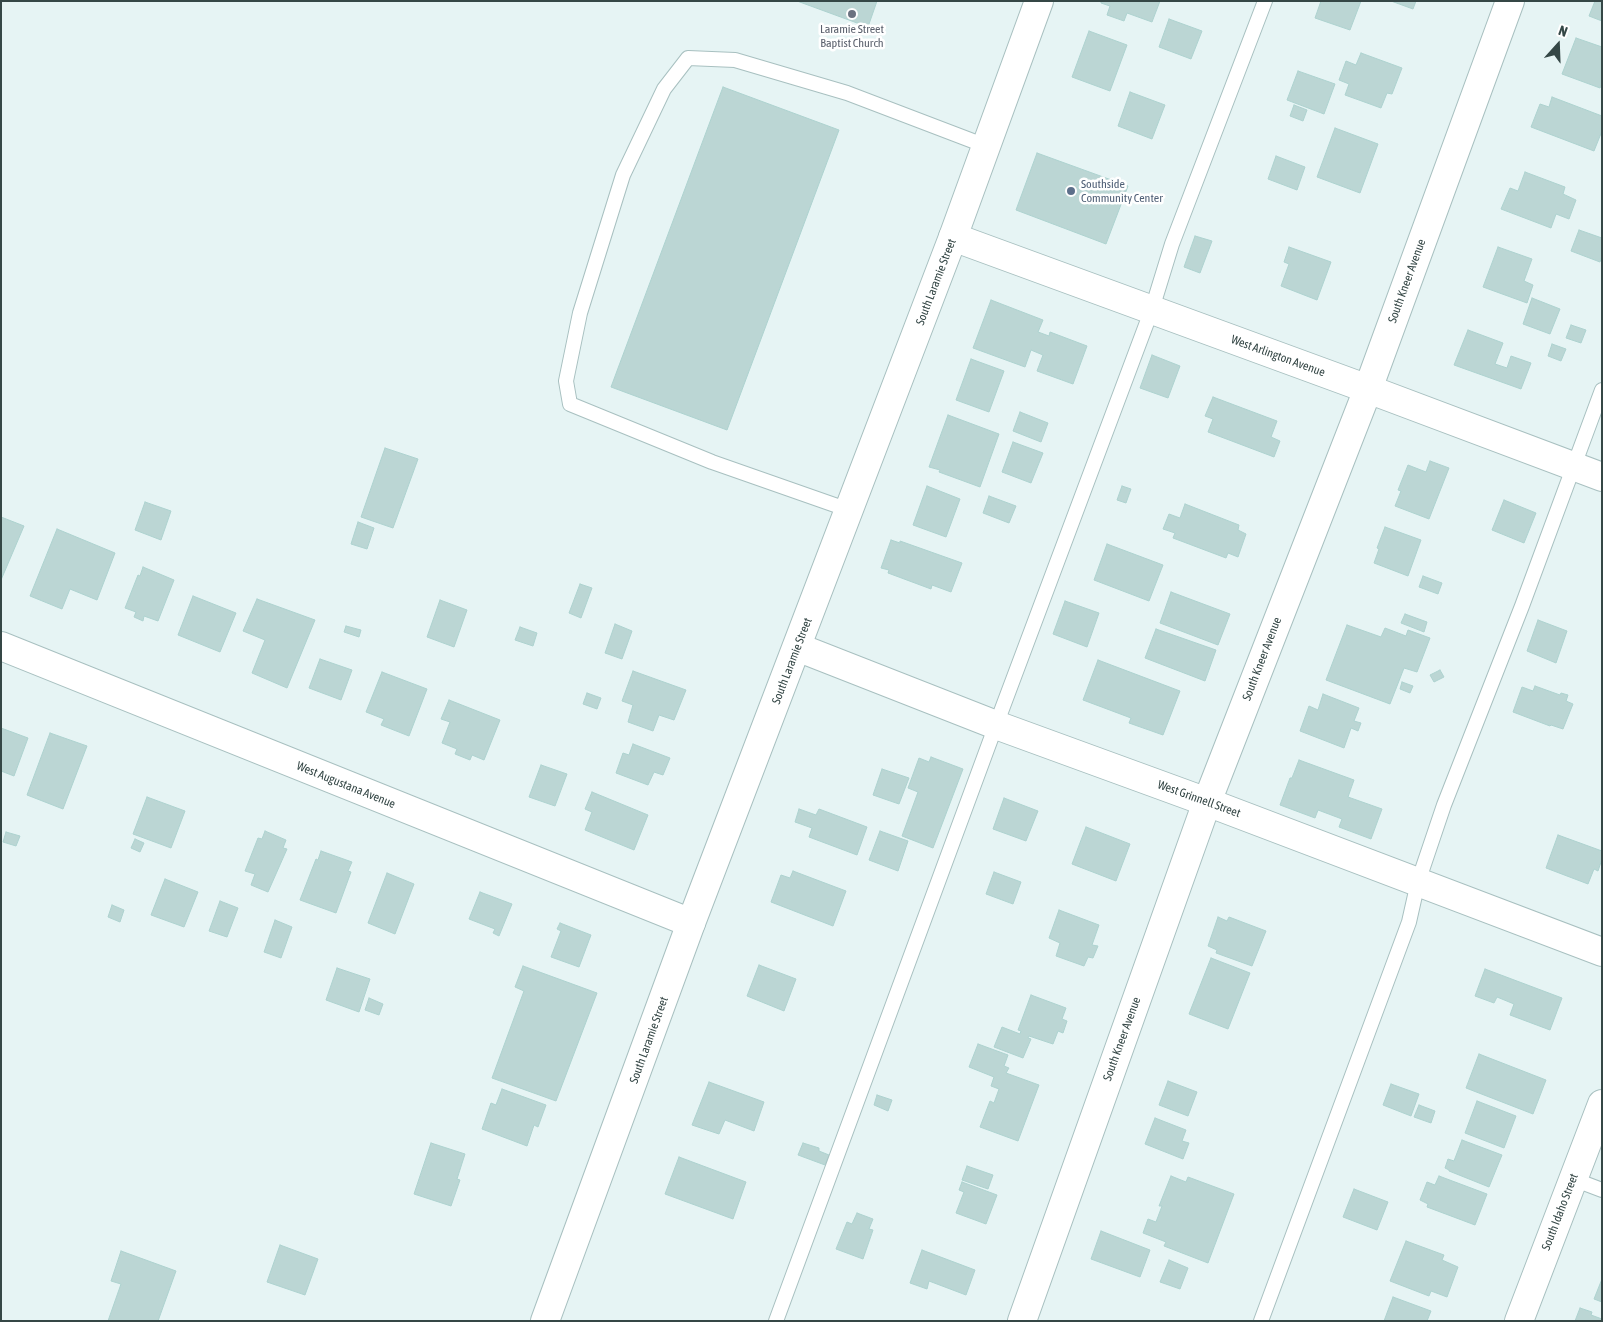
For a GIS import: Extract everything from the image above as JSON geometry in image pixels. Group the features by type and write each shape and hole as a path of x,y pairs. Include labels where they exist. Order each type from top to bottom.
{"street":[{"name":"South Laramie Street","path":"545,1321 691,924 953,236 1039,1"},
{"name":"South Kneer Avenue","path":"1022,1321 1207,802 1368,388 1510,1"},
{"name":"West Arlington Avenue","path":"953,236 1368,388 1602,477"},
{"name":"West Augustana Avenue","path":"1,646 691,924"},
{"name":"West Grinnell Street","path":"797,647 996,725 1207,802 1602,952"},
{"name":"South Idaho Street","path":"1519,1321 1602,1104"}],"lane":[{"path":"776,1321 1152,309 1172,244 1265,1"},
{"path":"849,510 712,462 570,404 566,381 580,313 623,176 664,89 688,58 735,60 847,93 986,146"},
{"path":"1261,1321 1408,922 1418,882 1444,805 1522,606 1572,466 1602,390"},
{"path":"1573,1179 1602,1190"}],"building":[{"name":"Laramie Street Baptist Church","path":"797,1 877,1 868,27"},
{"path":"1101,1 1160,1 1152,22 1127,13 1124,21 1107,15 1110,6 1101,3"},
{"path":"1321,1 1361,1 1350,30 1315,18"},
{"path":"1391,1 1416,1 1413,9"},
{"path":"1595,1 1602,1 1602,21 1589,16"},
{"path":"1169,19 1202,31 1191,59 1159,47"},
{"path":"1089,31 1127,45 1110,91 1072,77"},
{"path":"1576,38 1602,47 1602,84 1600,88 1562,74"},
{"path":"1361,53 1402,68 1392,94 1387,93 1381,108 1345,95 1349,84 1339,80 1346,61 1356,65"},
{"path":"1298,71 1335,84 1324,114 1287,100"},
{"path":"723,87 839,130 727,430 611,387"},
{"path":"1130,92 1165,105 1152,139 1118,126"},
{"path":"1552,97 1602,116 1602,131 1594,151 1531,127 1540,104 1549,107"},
{"path":"1294,105 1307,110 1303,121 1290,116"},
{"path":"1335,128 1378,144 1360,193 1317,177"},
{"path":"1037,153 1128,186 1106,244 1016,210"},
{"path":"1276,156 1305,167 1297,190 1268,179"},
{"path":"1525,172 1565,187 1563,194 1576,200 1569,219 1556,214 1551,228 1501,209 1510,188 1518,191"},
{"path":"1579,230 1602,238 1600,262 1571,251"},
{"path":"1195,236 1212,241 1200,273 1184,267"},
{"path":"1289,247 1331,262 1317,300 1281,286 1289,264 1284,262"},
{"path":"1498,247 1532,259 1524,281 1533,285 1527,303 1483,287"},
{"path":"1532,298 1560,309 1550,334 1523,324"},
{"path":"991,300 1043,320 1038,332 1049,336 1050,332 1087,346 1073,384 1037,371 1043,355 1031,350 1025,367 973,348"},
{"path":"1571,325 1586,330 1581,343 1566,338"},
{"path":"1468,330 1503,343 1495,364 1507,368 1511,356 1531,363 1521,389 1454,365"},
{"path":"1552,344 1566,349 1561,361 1548,356"},
{"path":"1152,355 1180,366 1168,398 1140,388"},
{"path":"971,359 1004,371 989,412 956,400"},
{"path":"1213,397 1277,421 1271,437 1280,441 1274,457 1208,432 1213,419 1205,416"},
{"path":"1020,412 1048,423 1041,442 1013,431"},
{"path":"948,415 999,434 980,487 929,467"},
{"path":"1013,442 1043,453 1031,483 1002,472"},
{"path":"385,448 418,459 393,528 361,517"},
{"path":"1430,461 1449,468 1429,519 1395,506 1401,491 1398,490 1408,465 1426,472"},
{"path":"927,486 960,499 946,537 913,525"},
{"path":"1122,486 1131,489 1126,503 1117,500"},
{"path":"989,496 1016,506 1009,523 983,513"},
{"path":"1504,500 1536,513 1524,543 1492,530"},
{"path":"145,502 171,511 161,540 135,530"},
{"path":"1185,504 1239,525 1238,530 1246,534 1238,557 1228,553 1226,558 1173,538 1175,533 1163,529 1169,514 1180,518"},
{"path":"1,517 24,526 1,580"},
{"path":"358,522 374,528 367,549 351,544"},
{"path":"1385,527 1421,540 1408,576 1374,563 1379,549 1377,548"},
{"path":"57,529 115,553 97,600 70,589 62,609 30,596"},
{"path":"891,540 900,543 900,541 962,563 951,592 932,585 931,589 888,573 889,570 881,568"},
{"path":"1107,544 1163,565 1149,601 1094,580"},
{"path":"143,567 174,580 158,621 144,616 143,621 134,617 136,612 125,608"},
{"path":"1423,576 1442,583 1438,594 1419,587"},
{"path":"580,584 592,588 581,618 569,613"},
{"path":"1171,592 1230,614 1218,645 1160,623"},
{"path":"193,596 236,613 220,652 178,635"},
{"path":"257,599 315,620 287,688 252,673 265,640 243,631"},
{"path":"440,600 467,610 454,647 427,637"},
{"path":"1065,601 1099,613 1087,647 1053,634"},
{"path":"1405,614 1427,622 1424,632 1401,623"},
{"path":"1538,620 1567,631 1556,663 1527,651"},
{"path":"615,624 632,631 622,659 605,653"},
{"path":"1347,625 1381,637 1385,628 1406,636 1408,630 1430,638 1417,672 1404,668 1390,704 1326,680"},
{"path":"346,626 361,630 359,637 344,632"},
{"path":"520,627 537,633 533,646 515,640"},
{"path":"1156,629 1216,650 1205,681 1145,658"},
{"path":"320,659 352,670 341,700 309,688"},
{"path":"1098,660 1180,691 1163,735 1129,723 1131,718 1083,700"},
{"path":"1440,670 1444,677 1434,682 1430,675"},
{"path":"633,671 686,690 674,720 659,715 653,731 628,722 633,705 622,701"},
{"path":"382,672 427,689 409,736 381,725 384,719 366,712"},
{"path":"1402,682 1413,686 1410,693 1400,689"},
{"path":"1535,686 1560,695 1561,693 1568,695 1566,701 1573,704 1563,729 1513,712 1522,687 1533,691"},
{"path":"587,693 601,698 597,709 583,704"},
{"path":"1323,694 1359,708 1354,721 1361,723 1358,731 1351,728 1344,748 1300,731 1309,706 1318,710"},
{"path":"449,700 500,720 484,760 472,755 470,760 455,754 457,749 442,743 450,722 441,719"},
{"path":"1,728 28,738 14,776 1,771"},
{"path":"50,733 87,746 63,809 27,795"},
{"path":"633,744 670,758 663,775 654,772 648,785 616,773 623,753 629,755"},
{"path":"931,757 963,769 933,848 902,836 918,792 908,788 919,758 929,762"},
{"path":"1299,760 1354,780 1348,797 1382,809 1371,839 1339,827 1342,819 1318,810 1315,818 1280,805"},
{"path":"541,765 567,774 555,806 529,797"},
{"path":"882,769 909,778 899,804 873,795"},
{"path":"592,792 648,815 634,850 585,830 592,812 585,809"},
{"path":"147,797 185,811 171,848 133,834"},
{"path":"1004,798 1038,811 1026,841 993,829"},
{"path":"799,809 816,815 819,809 867,827 857,855 809,837 812,828 795,822"},
{"path":"1086,827 1130,844 1116,881 1072,864"},
{"path":"265,831 286,840 283,848 287,849 268,892 251,885 255,874 245,871 258,838 262,839"},
{"path":"880,831 908,841 898,871 869,860"},
{"path":"6,832 20,836 16,846 3,842"},
{"path":"1558,835 1602,851 1602,859 1598,871 1594,869 1588,884 1546,868"},
{"path":"135,839 144,843 140,852 131,848"},
{"path":"321,851 352,862 348,871 351,872 336,913 300,900"},
{"path":"793,871 846,891 833,926 771,902 781,875 790,878"},
{"path":"994,872 1021,882 1013,904 986,894"},
{"path":"387,873 414,884 395,934 368,923"},
{"path":"165,879 198,892 184,927 151,915"},
{"path":"480,892 512,904 499,936 493,933 495,929 469,919"},
{"path":"220,901 238,908 227,937 209,931"},
{"path":"112,905 124,910 120,922 108,917"},
{"path":"1059,910 1099,925 1092,945 1098,946 1093,958 1088,957 1084,966 1056,956 1060,943 1049,938"},
{"path":"1218,917 1227,921 1229,917 1266,931 1252,966 1216,953 1217,950 1208,946"},
{"path":"275,920 292,927 281,958 264,952"},
{"path":"560,923 591,935 579,967 551,957 561,931 557,929"},
{"path":"1211,958 1250,973 1228,1029 1189,1014"},
{"path":"759,965 796,979 784,1011 747,996"},
{"path":"523,966 597,993 556,1101 492,1078 524,991 515,987"},
{"path":"337,968 370,979 359,1012 326,1000"},
{"path":"1485,969 1562,998 1550,1030 1510,1015 1514,1004 1497,997 1494,1003 1475,996"},
{"path":"1031,995 1066,1008 1062,1019 1067,1021 1063,1033 1058,1031 1053,1044 1029,1036 1028,1038 1031,1039 1023,1058 994,1047 1002,1027 1020,1034 1021,1031 1018,1030"},
{"path":"369,998 383,1004 379,1015 365,1010"},
{"path":"978,1044 1008,1055 1004,1066 1009,1068 1006,1073 1039,1085 1018,1141 980,1127 990,1101 994,1103 999,1089 991,1086 994,1077 969,1067"},
{"path":"1479,1054 1546,1080 1533,1114 1466,1088"},
{"path":"1168,1081 1197,1092 1188,1116 1159,1105"},
{"path":"709,1082 764,1102 754,1131 725,1120 719,1134 692,1125"},
{"path":"1391,1084 1419,1094 1411,1116 1383,1105"},
{"path":"502,1089 546,1105 538,1127 534,1125 527,1146 482,1129 491,1103 496,1105"},
{"path":"877,1095 892,1100 888,1111 874,1105"},
{"path":"1477,1101 1516,1116 1504,1148 1465,1133"},
{"path":"1419,1105 1435,1111 1431,1123 1414,1117"},
{"path":"1155,1118 1186,1130 1182,1141 1189,1143 1183,1159 1145,1144"},
{"path":"1462,1140 1502,1155 1489,1187 1445,1168 1448,1159 1454,1161"},
{"path":"431,1143 465,1154 457,1179 460,1180 451,1206 414,1194"},
{"path":"803,1143 819,1148 819,1151 829,1155 825,1165 798,1155"},
{"path":"679,1157 746,1182 733,1219 665,1194"},
{"path":"967,1166 993,1175 988,1189 962,1180"},
{"path":"1171,1176 1186,1182 1188,1177 1234,1194 1208,1263 1164,1246 1166,1242 1143,1233 1148,1219 1156,1222 1162,1206 1159,1206"},
{"path":"1439,1176 1487,1194 1475,1225 1427,1207 1428,1204 1420,1200 1427,1182 1435,1185"},
{"path":"962,1182 997,1195 986,1224 956,1213 964,1192 959,1190"},
{"path":"1354,1189 1388,1202 1377,1230 1343,1217"},
{"path":"857,1213 873,1219 869,1229 873,1230 863,1259 836,1249 847,1222 852,1224"},
{"path":"1101,1231 1150,1250 1140,1277 1091,1259"},
{"path":"1406,1241 1444,1255 1442,1260 1458,1267 1447,1297 1431,1291 1429,1296 1390,1281"},
{"path":"280,1245 318,1259 305,1295 267,1282"},
{"path":"922,1250 975,1270 966,1295 929,1281 927,1289 910,1283"},
{"path":"121,1251 176,1271 158,1321 108,1321 121,1284 111,1281"},
{"path":"1169,1260 1188,1268 1180,1289 1160,1282"},
{"path":"1602,1279 1602,1302 1594,1299"},
{"path":"1393,1297 1431,1311 1427,1321 1384,1321"},
{"path":"1580,1308 1592,1312 1591,1315 1602,1319 1602,1321 1575,1321"}],"place":[{"name":"Laramie Street Baptist Church","path":"852,14"},
{"name":"Southside Community Center","path":"1071,191"}]}
